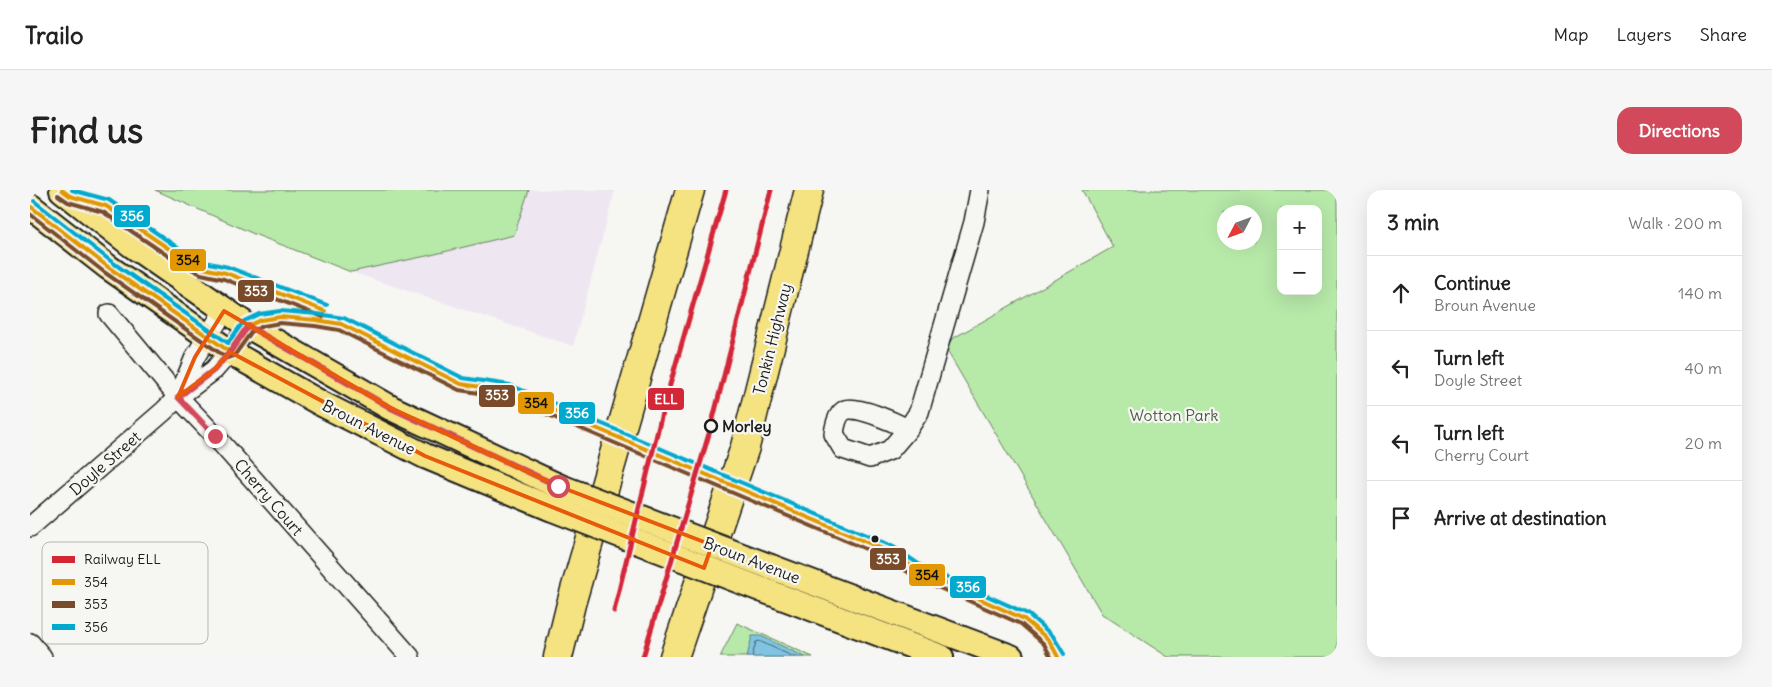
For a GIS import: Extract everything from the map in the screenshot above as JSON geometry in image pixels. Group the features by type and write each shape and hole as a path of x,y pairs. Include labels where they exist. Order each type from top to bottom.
{"highway":[{"path":"558,657 690,190"},
{"name":"Tonkin Highway","path":"674,657 745,447 810,190"}],"main road":[{"name":"Broun Avenue","path":"62,190 133,246 224,311 391,408 558,486 1011,657"},
{"name":"Broun Avenue","path":"30,206 108,268 230,352 322,404 417,451 550,508 941,657"}],"street":[{"path":"908,429 919,412 974,222 980,190"},
{"path":"974,222 988,190"},
{"name":"Doyle Street","path":"178,397 195,357 224,311"},
{"name":"Cherry Court","path":"109,314 178,397 215,436 410,657"},
{"name":"Doyle Street","path":"30,527 178,397 214,370 230,352 248,326"},
{"path":"30,643 42,657"}],"highlighted area":[{"path":"224,311 391,408 558,486 712,545 704,568 425,456 230,352 214,370 178,397 195,357"}],"shaded area":[{"path":"529,190 615,190 573,346 351,272 513,235"}],"green space":[{"path":"155,190 529,190 514,235 351,272 254,234"},
{"name":"Wotton Park","path":"1082,190 1337,190 1337,657 1168,657 1102,614 943,344 1113,247"},
{"path":"737,623 813,657 720,657"}],"water":[{"path":"752,636 761,636 805,657 747,657"}],"rail line":[{"name":"ELL","path":"614,611 663,409 726,190"},
{"name":"ELL","path":"643,657 711,427 771,190"}],"transit line":[{"name":"354","path":"62,190 70,196 106,206 178,255 203,268 226,273 325,311"},
{"name":"356","path":"72,190 109,200 181,250 205,262 228,267 327,305"},
{"name":"353","path":"58,195 68,202 103,212 174,260 201,274 224,279 323,317"},
{"name":"356","path":"34,201 112,262 228,343 244,321 259,314 280,311 344,318 463,378 510,385 892,546 923,567 1028,614 1053,636 1064,654"},
{"name":"354","path":"30,206 108,267 230,352 248,326 261,320 280,317 341,324 461,384 508,391 890,552 920,572 1024,619 1049,640 1058,657"},
{"name":"353","path":"30,214 104,272 227,358 234,356 252,331 263,326 280,323 339,330 459,390 506,397 887,558 917,578 1021,624 1044,644 1051,657"}],"place":[{"name":"Morley","path":"711,426"}],"route":[{"path":"215,436 178,397 214,370 230,352 248,326 391,408 558,486"}]}
